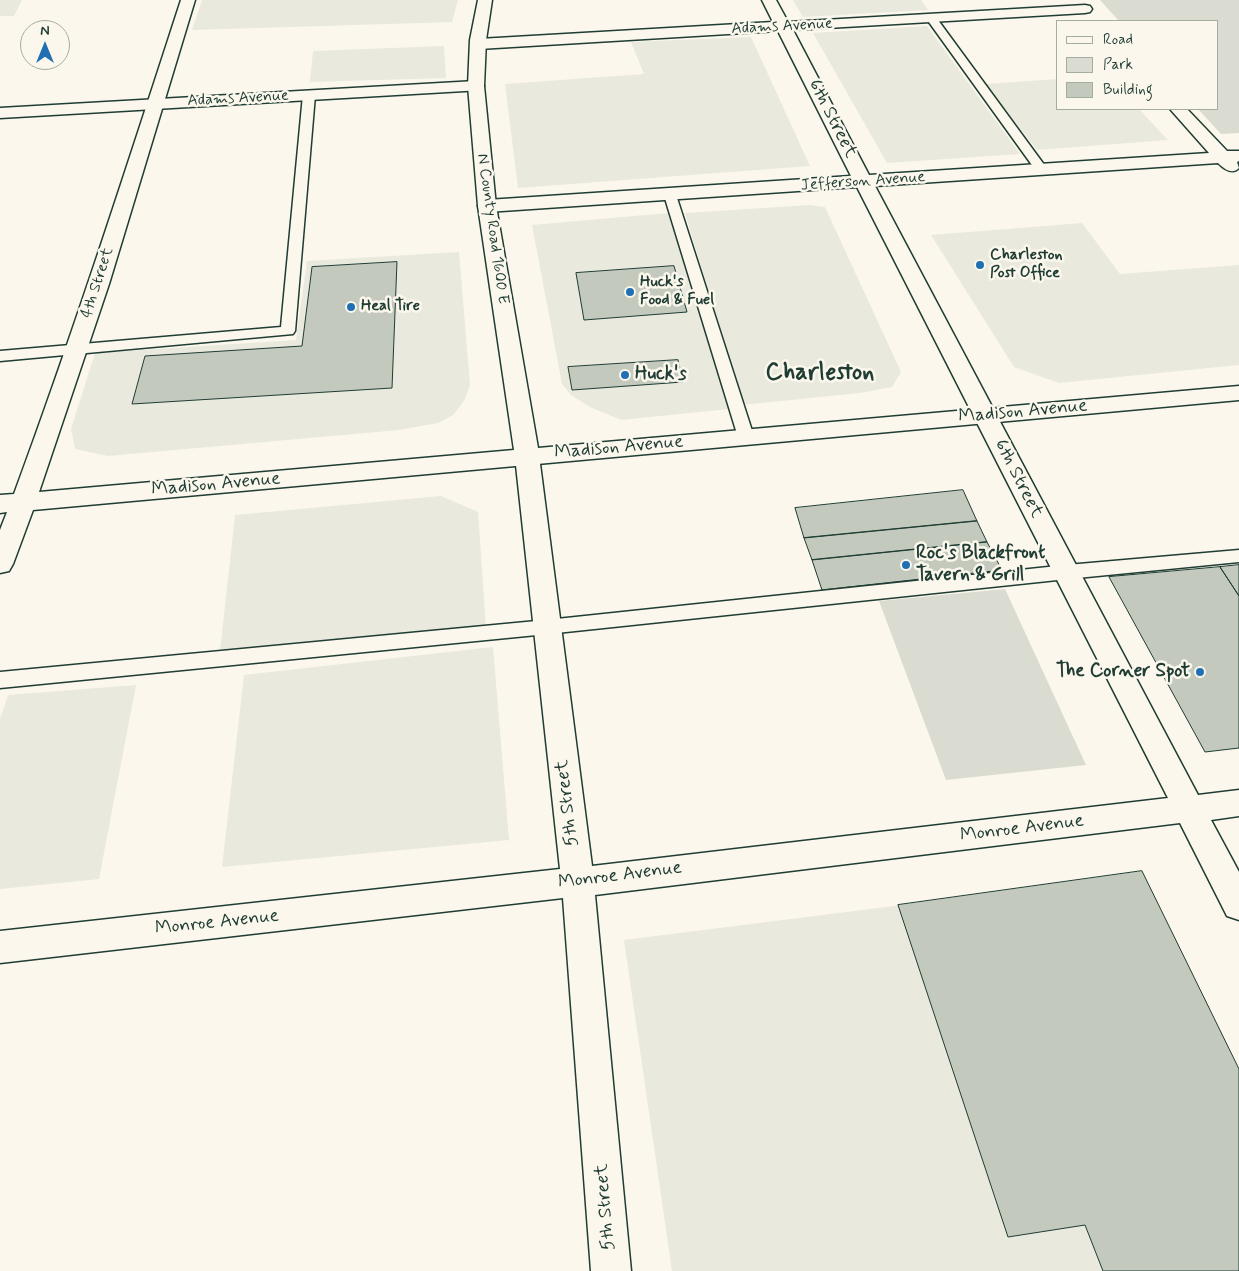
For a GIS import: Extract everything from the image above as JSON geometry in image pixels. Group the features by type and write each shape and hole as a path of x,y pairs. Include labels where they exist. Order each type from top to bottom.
{"street":[{"name":"4th Street","path":"0,564 24,502 77,350 188,0"},
{"name":"N County Road 1600 E","path":"485,0 476,86 487,206 527,456"},
{"name":"6th Street","path":"769,0 1239,905"},
{"name":"Adams Avenue","path":"479,44 931,18 1080,5"},
{"path":"1080,5 1095,20"},
{"name":"Adams Avenue","path":"0,113 476,86"},
{"path":"1179,110 1231,156 1239,175"},
{"name":"Jefferson Avenue","path":"487,206 1231,156"},
{"name":"Madison Avenue","path":"0,504 1239,393"},
{"name":"5th Street","path":"527,456 578,882 611,1271"},
{"name":"Monroe Avenue","path":"0,947 578,882 1239,803"}],"lane":[{"path":"931,18 1040,170"},
{"path":"0,356 288,331 308,95"},
{"path":"670,195 746,437"},
{"path":"0,680 547,627 1066,572 1239,556"}],"shaded area":[{"path":"0,0 22,0 14,16 0,16"},
{"path":"202,0 458,0 452,22 192,30"},
{"path":"793,0 921,0 928,10 803,17"},
{"path":"927,26 1020,154 887,163 813,33"},
{"path":"751,37 810,166 518,188 505,84 644,74 631,42"},
{"path":"444,46 446,78 310,82 313,51"},
{"path":"1056,79 1056,110 1140,110 1168,140 1037,150 986,84"},
{"path":"810,205 825,207 901,372 892,387 860,393 742,405 685,213"},
{"path":"668,213 729,409 621,420 590,407 571,395 562,384 532,225"},
{"path":"1082,223 1120,274 1239,265 1239,365 1059,383 1014,367 931,235"},
{"path":"459,252 470,385 464,401 453,415 438,423 399,430 108,456 75,449 71,429 95,353 296,340 307,261"},
{"path":"441,496 478,512 486,628 220,651 235,515"},
{"path":"493,647 509,840 222,867 244,675"},
{"path":"136,685 99,879 0,889 0,719 8,695"},
{"path":"1132,876 1239,1271 672,1271 624,940"}],"green space":[{"path":"1100,0 1239,0 1239,133 1221,134 1199,110 1219,110 1219,20 1118,20"},
{"path":"1005,589 1086,765 946,780 879,601"}],"building":[{"name":"Heal Tire","path":"397,262 392,388 132,404 145,356 302,346 312,267"},
{"name":"Huck's Food & Fuel","path":"674,266 687,312 584,320 576,273"},
{"name":"Huck's","path":"678,360 683,382 572,390 568,367"},
{"path":"963,490 977,521 804,538 795,508"},
{"path":"977,521 987,542 812,560 804,538"},
{"name":"Roc's Blackfront Tavern & Grill","path":"987,542 1002,570 822,590 812,560"},
{"path":"1239,565 1239,596 1220,567"},
{"name":"The Corner Spot","path":"1220,567 1239,596 1239,748 1205,752 1109,577"},
{"path":"1142,871 1239,1069 1239,1271 1103,1271 1085,1225 1008,1237 898,905"}],"place":[{"name":"Charleston Post Office","path":"980,265"},
{"name":"Huck's Food & Fuel","path":"630,292"},
{"name":"Heal Tire","path":"351,307"},
{"name":"Huck's","path":"625,375"},
{"name":"Roc's Blackfront Tavern & Grill","path":"906,565"},
{"name":"The Corner Spot","path":"1200,672"}],"district":[{"name":"Charleston","path":"820,374"}]}
